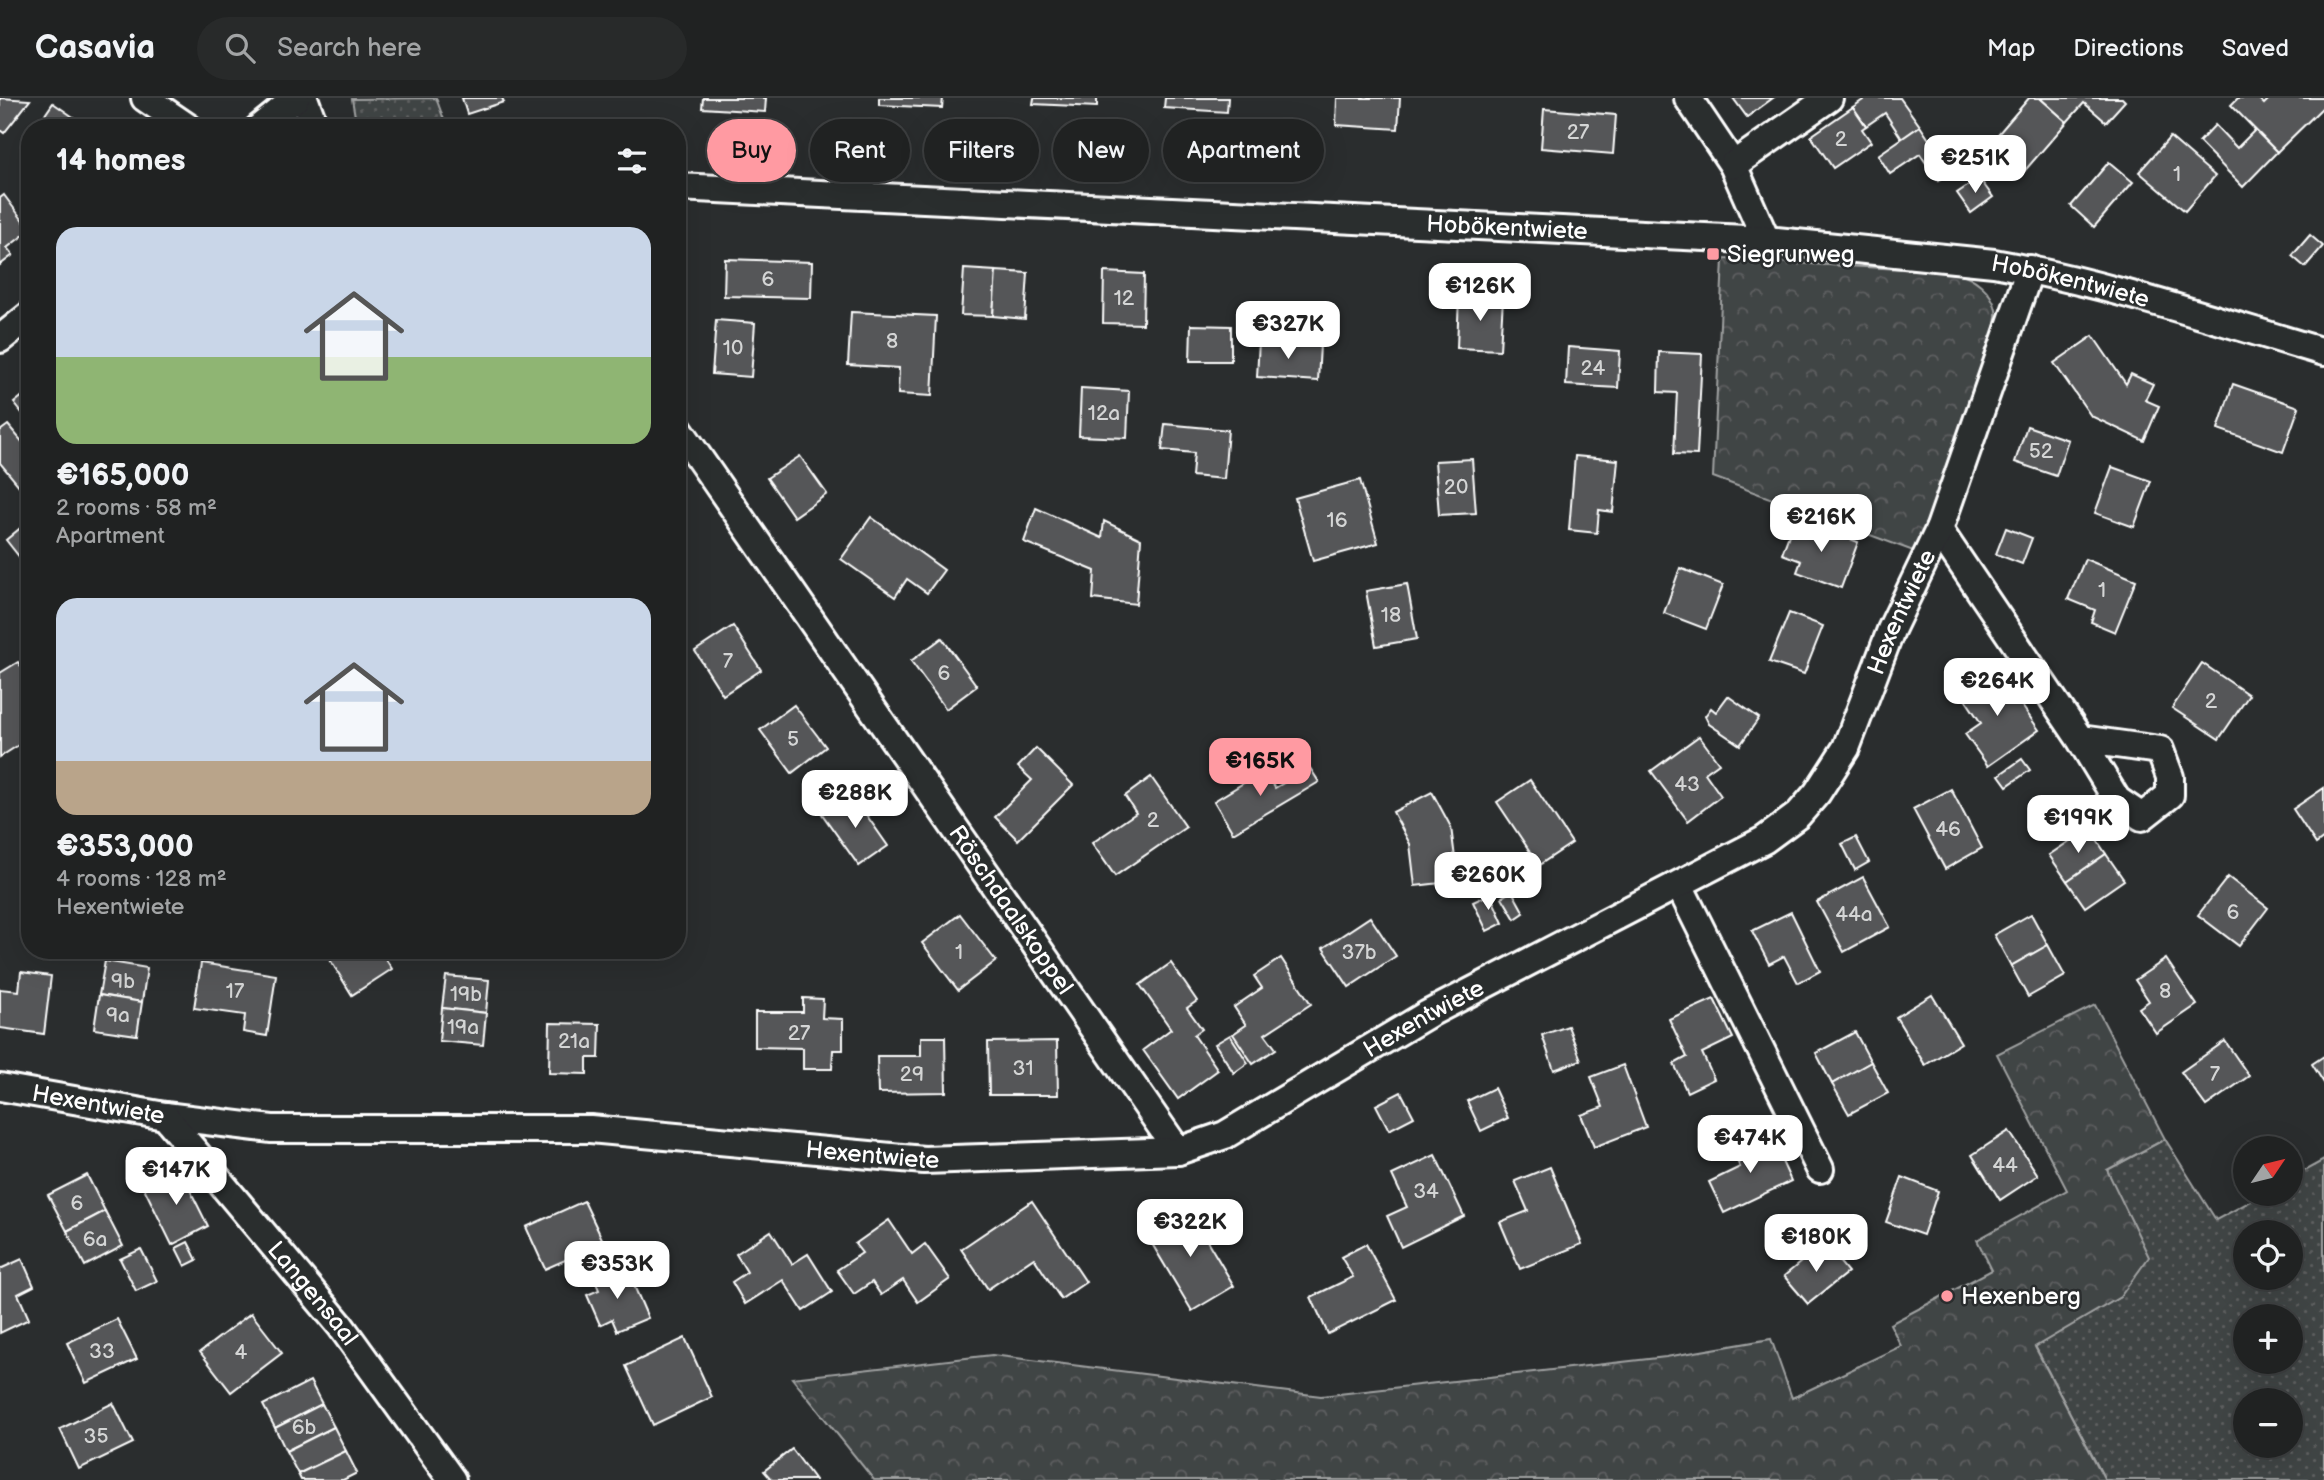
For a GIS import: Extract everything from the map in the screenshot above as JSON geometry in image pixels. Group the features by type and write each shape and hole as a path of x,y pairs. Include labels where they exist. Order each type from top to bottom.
{"street":[{"path":"145,98 176,119"},
{"path":"270,119 296,98"},
{"path":"304,98 312,119"},
{"path":"1688,98 1733,165 1766,240"},
{"path":"1733,165 1829,98"},
{"name":"Hobökentwiete","path":"686,187 1766,240 2030,269 2324,352"},
{"name":"Hexentwiete","path":"0,1087 165,1116 272,1129 590,1129 924,1160 1178,1151 1225,1135 1428,1014 1764,840 1798,815 1817,793 1846,748 1891,630 1939,530 2030,269"},
{"path":"0,339 21,322"},
{"name":"Röschdaalskoppel","path":"686,439 1178,1151"},
{"path":"1939,530 2080,739"},
{"path":"1679,885 1820,1169"},
{"name":"Langensaal","path":"165,1116 340,1325 452,1480"}],"green space":[{"path":"436,98 444,119 355,119 352,99"},
{"path":"1723,259 1955,272 1975,281 1990,296 1996,310 1993,331 1916,552 1713,477"},
{"path":"2095,1005 2165,1139 2107,1170 2149,1257 2120,1297 2035,1347 2105,1480 874,1480 792,1378 992,1355 1321,1396 1666,1357 1771,1339 1792,1398 1901,1346 1890,1324 1992,1270 1977,1240 2067,1190 1997,1054"},
{"path":"2165,1139 2216,1220 2242,1206 2303,1206 2303,1171 2324,1160 2324,1480 2105,1480 2035,1346 2120,1297 2107,1170"}],"building":[{"path":"0,98 30,100 4,133 0,130"},
{"path":"462,98 502,98 504,102 467,114"},
{"path":"703,98 766,98 765,112 702,108"},
{"path":"879,98 943,98 942,108 879,105"},
{"path":"1034,98 1097,98 1097,107 1033,104"},
{"path":"1165,98 1228,98 1227,112 1164,108"},
{"path":"1337,98 1400,98 1398,129 1336,125"},
{"path":"1733,98 1773,98 1747,117"},
{"path":"1866,98 1900,98 1920,126 1902,139 1885,113 1866,126 1853,107"},
{"path":"2029,98 2040,98 2067,122 2021,175 1988,146"},
{"path":"2040,98 2122,98 2125,101 2106,122 2084,103 2067,122"},
{"path":"2238,98 2258,98 2264,104 2270,98 2324,98 2324,106 2277,152 2231,105"},
{"path":"53,103 76,119 42,119"},
{"path":"1853,107 1866,126 1862,129 1871,142 1833,168 1811,136"},
{"path":"1544,109 1616,115 1613,154 1541,148"},
{"path":"2215,125 2237,148 2255,130 2277,152 2243,187 2199,142"},
{"path":"1920,126 1932,144 1937,141 1956,168 1938,181 1920,154 1890,174 1878,155"},
{"path":"2170,137 2215,176 2185,211 2139,172"},
{"path":"2109,162 2133,182 2094,227 2071,206"},
{"path":"1979,178 1993,197 1971,213 1957,193"},
{"path":"4,195 21,218 21,237 7,248 13,255 0,265 0,198"},
{"path":"2310,235 2323,246 2305,267 2292,256"},
{"path":"725,259 812,262 811,298 724,296"},
{"path":"964,269 996,271 993,316 961,315"},
{"path":"996,271 1028,273 1025,319 993,316"},
{"path":"1104,272 1144,274 1143,324 1103,323"},
{"path":"1459,295 1503,298 1500,350 1457,348"},
{"path":"851,312 936,316 932,396 898,394 899,368 848,365"},
{"path":"716,320 755,323 751,377 712,374"},
{"path":"1191,325 1231,326 1231,361 1190,361"},
{"path":"2093,336 2126,384 2131,374 2153,384 2145,400 2159,406 2144,441 2091,416 2054,363"},
{"path":"1259,341 1320,345 1318,381 1257,377"},
{"path":"1568,347 1620,351 1618,388 1566,385"},
{"path":"1659,352 1702,354 1697,455 1674,454 1677,393 1658,392"},
{"path":"2233,384 2299,407 2283,452 2218,429"},
{"path":"1081,388 1129,391 1127,438 1079,436"},
{"path":"21,397 21,412 14,403"},
{"path":"1165,424 1228,430 1224,479 1192,476 1194,453 1162,450"},
{"path":"8,425 21,440 21,488 0,463 0,431"},
{"path":"2027,426 2068,440 2056,476 2015,462"},
{"path":"800,456 827,494 794,517 767,478"},
{"path":"1575,456 1618,460 1613,512 1599,510 1597,533 1569,530"},
{"path":"1472,459 1476,513 1439,515 1435,461"},
{"path":"2112,467 2151,481 2134,527 2095,513"},
{"path":"1360,480 1378,543 1313,561 1295,498"},
{"path":"1036,508 1102,538 1104,521 1141,539 1136,604 1093,599 1095,571 1024,542"},
{"path":"871,517 944,570 927,593 907,579 895,597 841,559"},
{"path":"1793,524 1812,531 1814,525 1858,542 1841,588 1797,572 1801,561 1782,554"},
{"path":"21,528 21,559 6,540"},
{"path":"2006,528 2032,538 2022,564 1996,554"},
{"path":"2085,559 2136,580 2115,632 2091,622 2095,610 2068,599"},
{"path":"1680,568 1723,585 1706,629 1664,613"},
{"path":"1407,584 1417,639 1376,646 1366,591"},
{"path":"1789,613 1823,626 1804,674 1769,662"},
{"path":"733,626 761,670 723,695 695,651"},
{"path":"942,638 977,686 946,709 911,661"},
{"path":"18,662 21,666 21,744 0,757 0,673"},
{"path":"2202,663 2249,695 2219,739 2172,708"},
{"path":"1996,669 2039,730 1988,766 1965,734 1981,723 1961,693"},
{"path":"1728,696 1759,718 1740,745 1709,724 1705,716 1711,708 1716,712"},
{"path":"794,705 826,747 792,773 760,730"},
{"path":"1699,736 1719,763 1705,773 1721,796 1688,821 1651,771"},
{"path":"1036,748 1073,785 1018,840 995,817 1032,780 1018,767"},
{"path":"2022,759 2030,770 2007,786 1999,775"},
{"path":"1310,768 1319,782 1233,833 1214,801 1265,770 1275,788"},
{"path":"1151,777 1186,827 1115,876 1092,843 1136,813 1125,796"},
{"path":"1530,780 1572,843 1539,865 1497,802"},
{"path":"2324,788 2324,838 2316,844 2293,809"},
{"path":"1951,789 1982,848 1945,869 1913,809"},
{"path":"1432,792 1451,827 1458,881 1415,886 1410,844 1393,812"},
{"path":"851,793 888,846 859,866 822,814"},
{"path":"2089,828 2106,854 2067,881 2049,855"},
{"path":"1856,837 1869,862 1855,870 1842,844"},
{"path":"2106,854 2124,880 2085,907 2067,881"},
{"path":"1863,877 1890,927 1844,952 1817,902"},
{"path":"2228,877 2268,908 2239,946 2198,915"},
{"path":"1512,891 1524,913 1515,919 1502,897"},
{"path":"1490,894 1503,923 1487,931 1473,902"},
{"path":"1791,912 1820,971 1798,983 1784,956 1769,964 1752,931"},
{"path":"960,914 996,961 958,990 922,943"},
{"path":"2031,914 2048,945 2011,966 1994,935"},
{"path":"1370,917 1396,956 1349,987 1323,948"},
{"path":"2048,945 2065,976 2028,997 2011,966"},
{"path":"1281,958 1311,1004 1265,1034 1276,1049 1253,1064 1233,1034 1246,1025 1234,1007 1262,988 1254,976"},
{"path":"330,959 386,959 392,969 352,995"},
{"path":"2166,959 2197,1005 2156,1033 2139,1008 2149,1001 2135,980"},
{"path":"105,961 147,968 142,1002 99,995"},
{"path":"201,963 276,975 267,1036 243,1032 245,1015 194,1008"},
{"path":"1171,963 1197,1001 1187,1008 1202,1029 1194,1035 1218,1070 1178,1099 1143,1050 1171,1029 1140,985"},
{"path":"21,972 51,976 44,1034 0,1028 0,989 19,991"},
{"path":"446,976 489,980 486,1013 442,1008"},
{"path":"99,995 142,1002 137,1035 94,1029"},
{"path":"1932,995 1961,1043 1925,1065 1896,1017"},
{"path":"803,998 823,999 822,1018 843,1019 843,1050 833,1050 832,1069 803,1069 803,1048 755,1047 755,1012 803,1012"},
{"path":"1714,999 1733,1038 1702,1053 1714,1079 1687,1092 1674,1064 1687,1057 1669,1019"},
{"path":"442,1008 486,1013 483,1045 439,1041"},
{"path":"550,1023 600,1024 599,1058 587,1058 587,1074 549,1073"},
{"path":"1568,1026 1581,1060 1554,1070 1542,1035"},
{"path":"1855,1032 1871,1062 1832,1084 1816,1053"},
{"path":"1230,1035 1248,1063 1234,1073 1215,1044"},
{"path":"921,1037 945,1037 946,1092 878,1093 877,1056 921,1056"},
{"path":"1057,1041 1058,1095 989,1095 988,1042"},
{"path":"2225,1041 2249,1076 2206,1106 2181,1072"},
{"path":"2324,1056 2324,1083 2312,1064"},
{"path":"1871,1062 1888,1093 1849,1114 1832,1084"},
{"path":"1623,1065 1646,1127 1594,1147 1581,1115 1603,1107 1591,1077"},
{"path":"1494,1088 1508,1118 1481,1131 1467,1101"},
{"path":"1401,1092 1414,1117 1389,1130 1376,1105"},
{"path":"2009,1131 2038,1175 2000,1200 1972,1155"},
{"path":"1754,1136 1761,1150 1774,1144 1791,1181 1724,1213 1709,1182 1740,1167 1731,1147"},
{"path":"1435,1155 1464,1216 1401,1247 1387,1216 1407,1207 1392,1175"},
{"path":"1550,1167 1582,1244 1520,1269 1500,1222 1528,1211 1515,1181"},
{"path":"180,1170 208,1226 172,1245 144,1188"},
{"path":"87,1175 105,1211 67,1231 48,1195"},
{"path":"1902,1177 1938,1191 1923,1235 1886,1222"},
{"path":"584,1201 604,1243 545,1269 526,1227"},
{"path":"1032,1201 1086,1282 1061,1299 1034,1258 988,1289 961,1249"},
{"path":"1187,1207 1234,1286 1192,1311 1145,1232"},
{"path":"105,1211 123,1246 85,1266 67,1231"},
{"path":"889,1220 912,1254 925,1244 950,1279 918,1302 903,1280 881,1295 872,1282 854,1294 837,1270 862,1253 855,1244"},
{"path":"771,1231 792,1264 808,1254 832,1292 803,1311 783,1280 745,1304 732,1282 747,1272 736,1254"},
{"path":"188,1242 197,1260 185,1266 176,1248"},
{"path":"1824,1243 1848,1272 1808,1304 1784,1276"},
{"path":"1366,1244 1396,1300 1328,1334 1311,1297 1353,1277 1341,1257"},
{"path":"141,1249 157,1281 136,1291 120,1259"},
{"path":"22,1259 34,1286 18,1294 29,1319 0,1333 0,1269"},
{"path":"626,1267 648,1318 617,1331 612,1319 600,1325 587,1295 599,1290 595,1280"},
{"path":"251,1313 282,1353 231,1392 200,1352"},
{"path":"117,1319 137,1359 86,1383 67,1343"},
{"path":"685,1338 712,1397 653,1425 626,1366"},
{"path":"310,1381 322,1404 275,1428 263,1405"},
{"path":"113,1403 133,1443 79,1469 60,1429"},
{"path":"322,1404 334,1427 286,1451 275,1428"},
{"path":"334,1427 346,1451 298,1474 286,1451"},
{"path":"792,1449 815,1480 772,1480 764,1471"},
{"path":"346,1451 357,1473 343,1480 301,1480 298,1474"}],"place":[{"name":"Siegrunweg","path":"1713,254"},
{"name":"Hexenberg","path":"1947,1296"}]}
